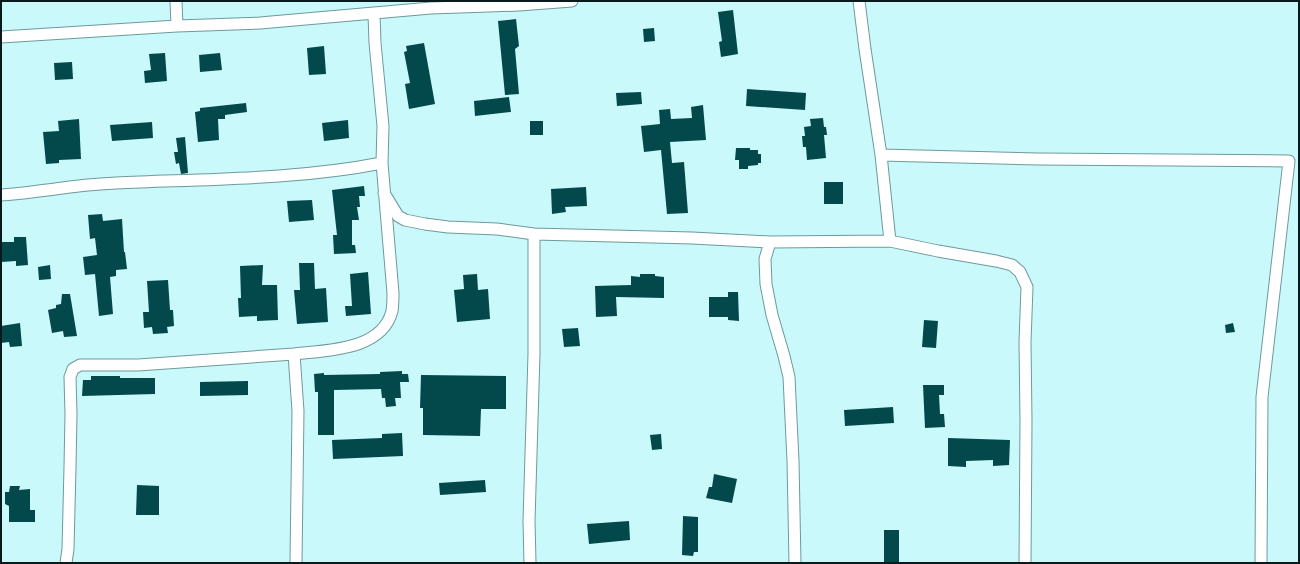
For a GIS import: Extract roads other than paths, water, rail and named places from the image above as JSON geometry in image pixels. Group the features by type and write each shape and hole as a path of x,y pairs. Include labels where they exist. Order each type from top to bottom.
{"street":[{"path":"176,1 177,26"},
{"path":"1,37 177,26 260,23 431,8 520,6 572,1"},
{"path":"859,1 881,155 890,241"},
{"path":"66,563 68,549 71,444 70,377 73,369 80,365 138,365 294,354 336,349 364,342 374,336 385,326 392,311 393,292 384,193 382,163 383,126 375,43 374,14"},
{"path":"881,155 1038,159 1289,162 1262,397 1261,563"},
{"path":"1,195 114,183 267,177 362,167 382,163"},
{"path":"384,193 398,216 405,220 432,225 497,229 534,234 692,238 770,242 890,241 1012,265 1020,272 1027,287 1025,342 1025,563"},
{"path":"530,563 529,521 534,354 534,234"},
{"path":"770,242 765,259 766,284 772,315 784,356 788,377 793,461 795,563"},
{"path":"294,354 298,411 296,563"}]}
